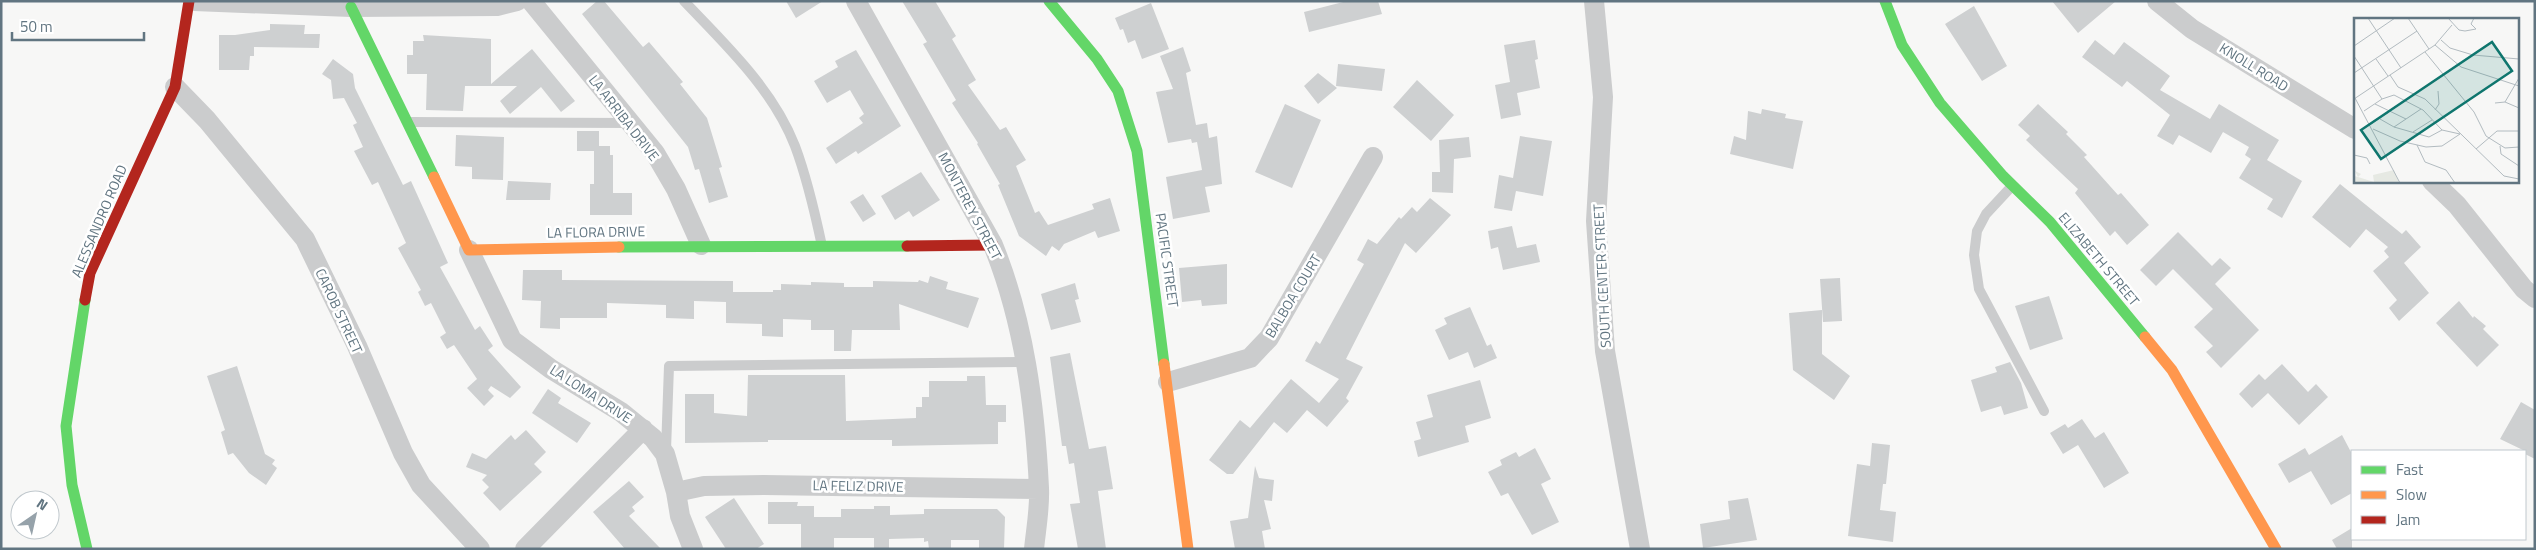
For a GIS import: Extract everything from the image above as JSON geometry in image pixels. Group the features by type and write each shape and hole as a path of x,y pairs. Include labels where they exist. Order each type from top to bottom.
{"street":[{"name":"ALESSANDRO ROAD","path":"87,549 72,485 66,426 86,292 90,273 175,87 189,1"},
{"path":"194,1 352,8 497,6 518,1"},
{"name":"LA ARRIBA DRIVE","path":"530,1 655,153 676,189 702,245"},
{"name":"MONTEREY STREET","path":"856,1 993,245 1006,276 1026,362 1039,490 1034,549"},
{"name":"PACIFIC STREET","path":"1049,1 1097,59 1118,91 1137,151 1188,549"},
{"name":"SOUTH CENTER STREET","path":"1594,1 1603,97 1596,222 1605,351 1640,549"},
{"name":"ELIZABETH STREET","path":"1885,1 1902,45 1925,84 2012,186 2050,222 2172,370 2276,549"},
{"name":"KNOLL ROAD","path":"2156,1 2192,29 2354,128"},
{"path":"352,8 469,250"},
{"name":"CAROB STREET","path":"175,87 207,120 305,238 357,346 403,453 421,485 480,549"},
{"name":"BALBOA COURT","path":"1168,382 1250,358 1270,338 1374,157"},
{"path":"2433,182 2457,205 2524,289 2535,298"},
{"name":"LA FLORA DRIVE","path":"469,250 702,245 822,247 993,245"},
{"name":"LA LOMA DRIVE","path":"469,250 512,340 552,370 622,412 643,429 665,454 676,492 680,516 693,549"},
{"path":"524,549 643,429"},
{"name":"LA FELIZ DRIVE","path":"676,492 704,486 764,485 1039,490"}],"lane":[{"path":"684,1 744,65 778,114 795,146 822,247"},
{"path":"408,122 631,123"},
{"path":"2012,186 1986,214 1977,231 1974,256 1979,289 2044,411"},
{"path":"665,454 669,366 1026,362"}],"building":[{"path":"597,1 604,1 643,47 649,42 683,82 680,84 707,118 722,167 719,168 728,197 709,203 699,169 695,170 688,147 582,14"},
{"path":"786,1 823,1 796,18"},
{"path":"902,1 935,1 956,36 952,39 976,80 968,85 1000,130 1006,127 1026,160 1016,166 1035,213 1039,211 1048,225 1094,209 1092,204 1110,198 1120,231 1098,238 1095,231 1064,244 1059,251 1052,246 1046,256 1019,236 998,185 1000,184 978,143 952,103 956,100 923,44 927,42"},
{"path":"1347,1 1378,1 1382,14 1309,32 1304,12"},
{"path":"2052,1 2116,1 2078,33"},
{"path":"1151,3 1169,49 1142,59 1135,40 1128,43 1123,29 1120,30 1115,18"},
{"path":"1974,6 2007,66 1982,81 1945,24"},
{"path":"270,24 305,25 304,34 320,34 319,48 254,47 254,56 250,56 249,70 219,70 219,35 235,35 270,30"},
{"path":"423,35 491,39 491,84 532,49 575,101 561,112 541,87 510,114 500,101 517,86 465,86 463,111 426,110 427,74 407,74 407,55 413,55 413,41 424,41"},
{"path":"1535,40 1538,59 1535,60 1540,88 1517,93 1521,115 1501,119 1495,85 1510,82 1504,45"},
{"path":"2095,40 2114,55 2124,42 2170,76 2160,90 2210,119 2219,104 2279,140 2267,160 2302,181 2282,218 2267,209 2273,199 2239,178 2251,159 2245,155 2249,147 2223,132 2211,153 2179,135 2173,145 2157,136 2170,115 2127,81 2122,87 2082,57"},
{"path":"1183,47 1191,71 1186,73 1196,125 1207,123 1209,138 1217,136 1222,184 1205,187 1210,212 1173,219 1166,177 1202,170 1197,142 1192,143 1191,139 1168,143 1156,92 1173,89 1160,56"},
{"path":"856,50 901,126 858,154 856,151 836,164 826,148 863,123 859,118 864,114 850,90 827,103 814,81 838,67 835,61"},
{"path":"333,59 353,74 355,88 403,185 411,181 448,263 440,267 475,330 480,326 493,346 488,350 521,387 510,398 491,386 488,390 494,396 484,406 467,388 477,379 454,345 447,349 440,337 446,333 431,303 425,306 418,292 421,290 398,248 406,243 378,182 372,185 354,151 363,147 353,125 357,123 344,98 333,99 331,80 322,74"},
{"path":"1338,64 1385,69 1382,91 1336,86"},
{"path":"1318,73 1337,88 1318,104 1304,86"},
{"path":"1417,80 1454,115 1431,141 1393,107"},
{"path":"1285,104 1321,120 1292,188 1255,172"},
{"path":"2038,104 2068,132 2066,134 2087,155 2084,157 2118,195 2121,193 2149,225 2127,245 2115,231 2110,236 2075,193 2078,189 2026,140 2030,136 2018,125"},
{"path":"1762,109 1786,114 1785,118 1803,121 1793,169 1730,154 1734,136 1746,140 1748,111 1761,114"},
{"path":"577,131 599,131 599,146 610,146 610,155 613,155 613,193 632,193 632,215 590,215 590,184 594,184 594,151 577,151"},
{"path":"456,135 504,137 503,180 472,179 472,167 455,166"},
{"path":"1520,136 1552,141 1543,196 1516,191 1512,211 1494,208 1499,175 1513,178"},
{"path":"1469,137 1471,157 1454,159 1453,193 1432,192 1432,172 1440,172 1439,140"},
{"path":"921,172 940,200 913,217 909,211 895,220 881,196"},
{"path":"508,181 551,183 550,200 506,200"},
{"path":"2340,184 2402,234 2406,230 2421,247 2404,263 2429,293 2399,321 2389,308 2397,300 2373,271 2389,257 2384,251 2388,247 2366,229 2350,248 2312,217"},
{"path":"863,194 876,214 863,222 850,202"},
{"path":"1430,198 1451,215 1416,253 1405,243 1346,359 1363,367 1346,398 1349,401 1327,427 1307,410 1287,433 1274,422 1233,474 1227,474 1209,460 1240,420 1250,428 1291,379 1319,403 1339,379 1305,361 1316,341 1320,344 1364,264 1357,260 1368,239 1377,244 1399,217 1401,219 1412,207 1417,212"},
{"path":"1512,226 1517,248 1536,244 1540,262 1503,270 1498,247 1491,249 1488,231"},
{"path":"2178,232 2212,266 2220,258 2231,268 2215,284 2259,330 2221,368 2206,352 2213,346 2194,327 2213,309 2173,269 2156,286 2140,270"},
{"path":"1227,264 1227,304 1202,306 1201,300 1182,302 1179,268"},
{"path":"523,270 562,270 562,280 733,281 733,292 773,292 773,290 781,290 781,284 811,285 811,282 844,283 844,287 873,287 873,281 918,282 919,280 928,283 930,276 948,282 946,289 979,298 968,328 899,304 900,330 852,330 851,351 834,351 834,330 811,330 811,320 783,319 783,337 762,336 762,324 726,323 726,302 694,301 694,319 666,318 666,305 607,303 607,318 560,318 560,329 540,328 541,301 522,300"},
{"path":"1840,278 1842,321 1823,322 1820,279"},
{"path":"1075,283 1079,299 1075,300 1081,322 1051,330 1041,294"},
{"path":"2049,296 2063,339 2030,350 2015,306"},
{"path":"2459,301 2473,318 2474,316 2486,326 2483,329 2499,345 2477,367 2436,323"},
{"path":"1470,307 1487,346 1491,344 1497,358 1474,368 1468,352 1449,360 1435,330 1447,324 1444,318"},
{"path":"1822,310 1822,354 1850,376 1834,400 1793,370 1789,313"},
{"path":"1070,353 1089,449 1106,446 1113,489 1098,491 1106,549 1078,549 1070,504 1080,503 1074,463 1069,464 1066,446 1062,446 1050,357"},
{"path":"2010,362 2021,383 2028,408 2004,415 2001,406 1981,412 1971,380 1997,372 1995,367"},
{"path":"2282,364 2308,392 2316,384 2328,397 2299,425 2268,393 2252,408 2239,394 2259,374 2265,380"},
{"path":"237,366 265,454 275,460 272,464 277,468 266,485 249,473 233,453 228,455 221,432 225,430 207,376"},
{"path":"748,375 845,375 846,421 916,418 916,407 922,407 922,397 929,397 929,381 967,381 967,376 985,376 986,405 1006,405 1006,422 998,422 998,444 892,446 892,440 768,440 768,442 685,443 685,394 714,394 714,413 747,416"},
{"path":"1480,380 1491,418 1465,426 1469,442 1418,457 1414,441 1421,439 1416,422 1433,417 1427,395"},
{"path":"548,389 561,398 558,403 591,423 577,443 532,413"},
{"path":"2521,402 2535,410 2535,459 2526,454 2526,450 2500,439"},
{"path":"2082,419 2095,438 2104,432 2129,473 2104,488 2078,445 2063,454 2050,433 2065,424 2068,428"},
{"path":"526,430 546,452 534,464 542,472 500,511 483,493 489,487 482,480 487,475 466,467 472,453 486,459 511,435 515,440"},
{"path":"2342,435 2351,452 2351,494 2331,505 2311,471 2289,483 2278,464 2305,448 2309,455"},
{"path":"1872,443 1890,445 1886,484 1883,484 1880,510 1896,512 1893,542 1848,536 1857,464 1870,466"},
{"path":"1535,448 1551,479 1541,484 1559,522 1532,535 1508,493 1501,496 1488,472 1502,465 1500,460 1516,452 1519,457"},
{"path":"1255,466 1259,478 1274,480 1272,501 1264,500 1271,529 1262,531 1265,549 1235,549 1230,521 1248,518"},
{"path":"629,481 644,497 632,507 635,511 629,516 661,549 625,549 593,512"},
{"path":"734,498 764,544 756,549 726,549 705,517"},
{"path":"1748,498 1757,540 1703,548 1700,524 1730,519 1728,501"},
{"path":"768,502 798,502 797,506 814,506 814,517 841,517 841,509 874,509 874,506 890,506 890,515 924,514 924,509 997,509 1005,517 1004,549 979,548 979,540 951,540 951,549 929,549 928,541 924,542 924,538 889,539 889,549 874,549 874,538 834,538 834,549 801,549 801,524 768,524"},
{"path":"2351,529 2352,549 2337,549 2332,540"}],"traffic: fast":[{"path":"1049,1 1097,59 1118,91 1137,151 1164,364"},
{"path":"1885,1 1902,45 1940,103 2003,176 2050,222 2145,337"},
{"path":"351,7 434,177"},
{"path":"619,247 907,246"},
{"path":"85,300 66,426 72,485 87,549"}],"traffic: slow":[{"path":"434,177 469,250 619,247"},
{"path":"2145,337 2172,370 2276,549"},
{"path":"1164,364 1188,549"}],"traffic: jam":[{"path":"85,300 90,273 175,87 189,1"},
{"path":"907,246 993,245"}]}
